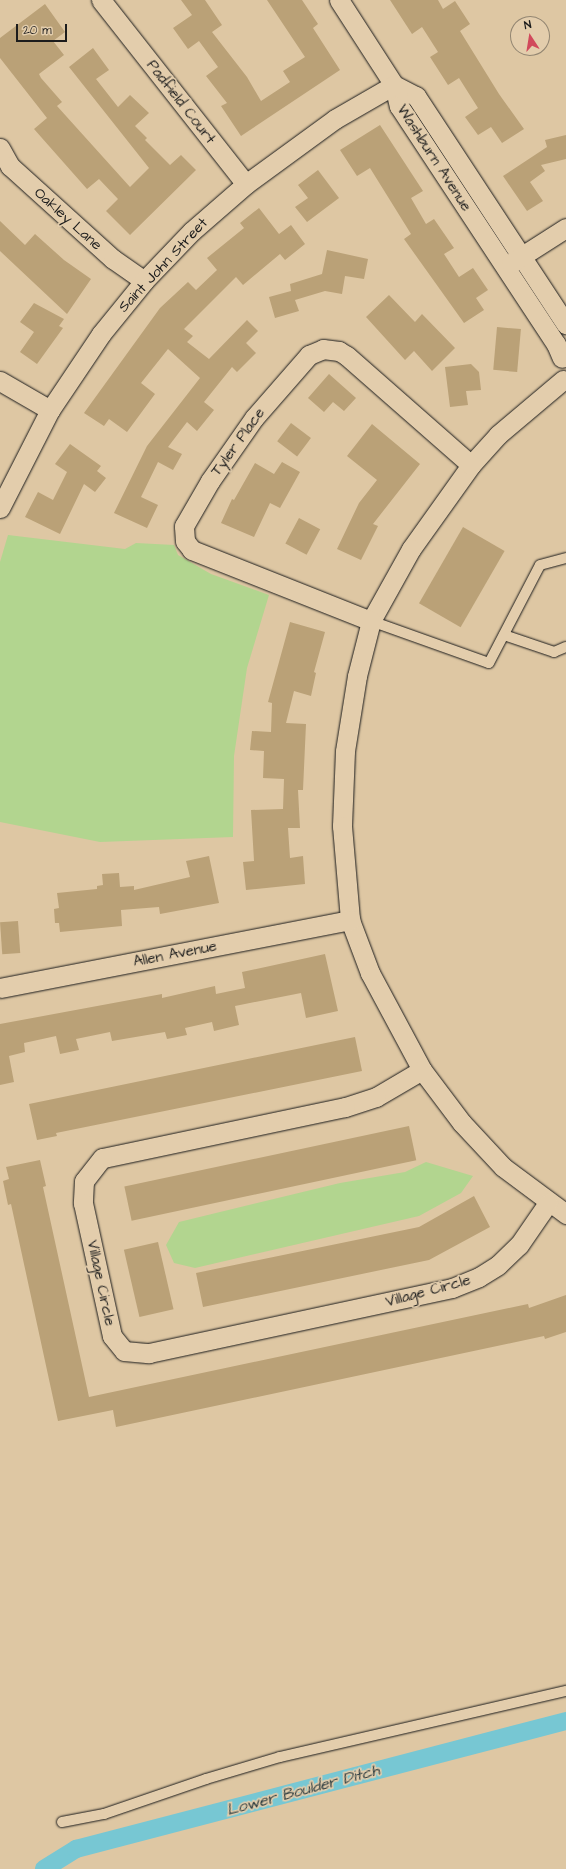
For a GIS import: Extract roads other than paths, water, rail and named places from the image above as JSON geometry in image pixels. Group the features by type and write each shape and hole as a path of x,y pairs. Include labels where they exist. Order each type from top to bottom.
{"street":[{"name":"Padfield Court","path":"101,0 246,184"},
{"path":"339,0 394,85"},
{"name":"Saint John Street","path":"0,508 50,410 101,334 144,281 192,232 246,184 335,119 394,85"},
{"name":"Washburn Avenue","path":"394,85 416,96 523,256 566,324"},
{"name":"Washburn Avenue","path":"394,85 399,106 564,356"},
{"name":"Oakley Lane","path":"0,148 10,166 113,259 144,281"},
{"path":"505,267 566,228"},
{"name":"Tyler Place","path":"371,621 192,550 185,541 184,526 210,481 254,418 309,355 323,349 339,351 347,356 471,465"},
{"path":"564,356 560,365 564,382 498,435 471,465 411,550 371,621 356,676 344,751 342,826 350,920 370,973 422,1070 467,1129 504,1167 548,1203 566,1214"},
{"path":"0,381 50,410"},
{"name":"Allen Avenue","path":"0,988 350,920"},
{"name":"Village Circle","path":"422,1070 376,1097 345,1107 102,1158 84,1181 83,1203 112,1336 124,1351 149,1352 452,1288 479,1277 498,1265 519,1245 548,1203"}],"lane":[{"path":"371,621 490,663 540,565 566,558"},
{"path":"504,635 554,652 566,647"},
{"path":"62,1822 104,1814 206,1779 280,1757 566,1691"}],"waterway":[{"name":"Lower Boulder Ditch","path":"44,1869 76,1849 566,1721"}]}
